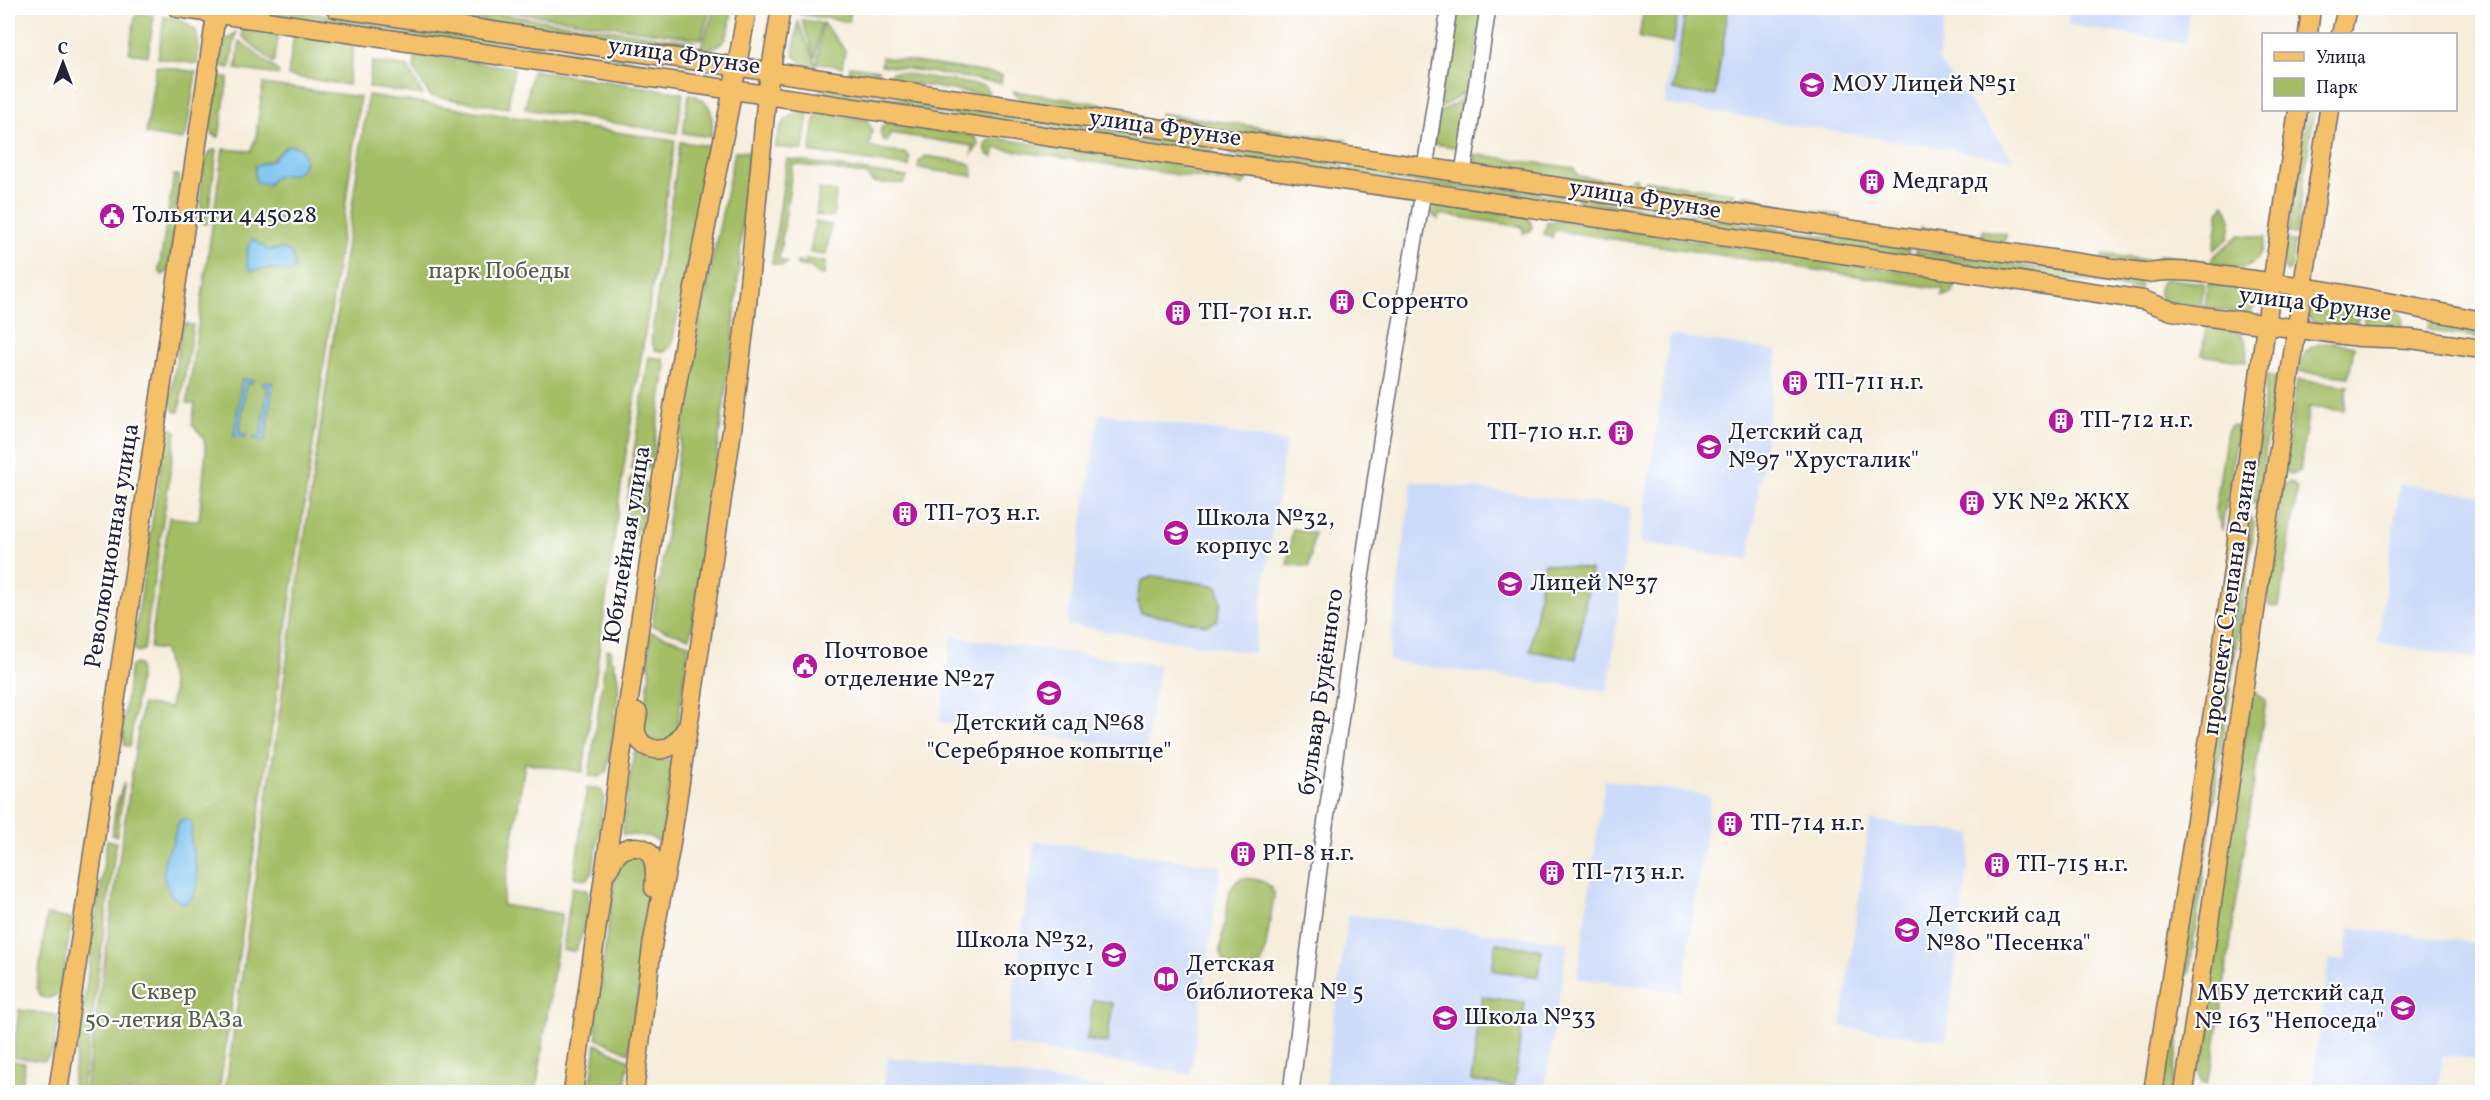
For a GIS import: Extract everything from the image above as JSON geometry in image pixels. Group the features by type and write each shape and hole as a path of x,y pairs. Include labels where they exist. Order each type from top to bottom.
{"main road":[{"name":"улица Фрунзе","path":"178,8 217,10 1565,212 2143,300 2172,311 2266,325 2369,338 2411,339 2482,350"},
{"name":"улица Фрунзе","path":"335,8 2148,273 2191,272 2302,286 2482,321"},
{"name":"Юбилейная улица","path":"576,1089 636,652 682,358 747,8"},
{"path":"634,1089 652,946 670,849 732,430 747,305 767,93 781,8"},
{"path":"2308,33 2311,8"},
{"path":"2341,33 2347,8"},
{"name":"Революционная улица","path":"58,1092 217,10"},
{"name":"проспект Степана Разина","path":"2153,1092 2174,970 2298,111"},
{"name":"проспект Степана Разина","path":"2184,1092 2329,111"},
{"path":"1221,161 1225,139"},
{"path":"1565,212 1568,189"},
{"path":"2143,300 2148,273"},
{"path":"2411,339 2416,307"},
{"path":"2241,509 2261,507 2270,500"},
{"path":"2241,509 2267,522"},
{"path":"636,652 643,680 635,731 640,742 648,747 666,749 674,744 688,724"},
{"path":"606,874 618,853 626,848 638,847 651,854 656,870 649,923 652,946"},
{"path":"2174,970 2177,978 2185,982 2195,980 2200,974"},
{"path":"2165,1014 2178,1007 2186,1008 2194,1017"}],"street":[{"path":"1425,168 1449,8"},
{"path":"1463,173 1488,8"},
{"name":"бульвар Будённого","path":"1291,1092 1336,747 1381,441 1423,192"}],"shaded area":[{"name":"МОУ Лицей №51","path":"1644,8 1946,8 1938,60 2014,160 1664,104 1673,44 1639,38"},
{"path":"2050,8 2190,8 2185,43 2067,25 2069,11"},
{"name":"Детский сад №97 \"Хрусталик\"","path":"1670,335 1778,351 1749,560 1640,543"},
{"name":"Школа №32, корпус 2","path":"1099,413 1286,441 1254,653 1067,625"},
{"name":"Лицей №37","path":"1412,481 1631,507 1608,691 1388,661"},
{"path":"2400,484 2482,496 2482,659 2378,643"},
{"name":"Детский сад №68 \"Серебряное копытце\"","path":"951,636 1159,665 1146,749 940,722"},
{"path":"1605,780 1711,796 1682,992 1577,978"},
{"name":"Детский сад №80 \"Песенка\"","path":"1870,820 1972,834 1946,1040 1841,1027"},
{"name":"Школа №32, корпус 1","path":"1035,840 1221,866 1191,1074 1006,1044"},
{"name":"Школа №33","path":"1348,914 1568,943 1544,1092 1324,1092"},
{"name":"МБУ детский сад № 163 \"Непоседа\"","path":"2350,927 2482,944 2482,1060 2443,1055 2438,1092 2357,1092 2312,1087 2329,959 2345,961"},
{"path":"888,1057 1107,1088 1106,1092 883,1092"}],"green space":[{"path":"245,8 278,8 688,68 687,77 244,11"},
{"path":"420,8 455,8 695,42 694,51 420,12"},
{"path":"484,8 711,8 701,39"},
{"path":"715,8 732,9 726,38 717,46 700,49"},
{"path":"800,8 851,8 849,22 799,14"},
{"path":"1454,8 1483,8 1470,90 1439,108"},
{"path":"1644,8 1679,8 1673,44 1639,38"},
{"path":"1686,8 1728,11 1715,96 1673,90"},
{"path":"140,13 154,16 148,56 129,53 135,17"},
{"path":"164,17 182,20 196,31 199,46 197,64 158,58"},
{"path":"802,20 821,23 815,58"},
{"path":"798,22 816,64 813,70 793,54"},
{"path":"823,23 845,50 842,67 817,63"},
{"path":"243,29 279,33 274,63 242,36"},
{"path":"236,32 230,68 219,66 225,42"},
{"path":"294,35 354,44 348,85 288,76"},
{"path":"240,41 279,72 278,75 236,69"},
{"path":"416,53 514,68 508,108 430,96 414,69"},
{"path":"882,57 1002,75 1001,83 881,65"},
{"path":"372,62 408,67 423,95 369,87"},
{"path":"156,66 196,72 186,136 182,140 146,134"},
{"path":"850,66 879,70 875,77 849,74"},
{"path":"532,70 683,93 677,133 525,109"},
{"path":"893,72 985,86 989,92 984,95 889,80 887,76"},
{"path":"218,76 228,78 219,137 214,136 210,129"},
{"name":"Сквер 50-летия ВАЗа","path":"263,84 360,97 317,417 219,1092 85,1092 142,704 170,708 173,691 164,650 150,648 169,517 199,521 206,450 203,437 192,424 195,404 187,403 223,149 251,151 256,137"},
{"path":"821,87 1212,145 1215,149 1211,153 819,95"},
{"path":"1013,91 1108,105 1106,112 1021,101"},
{"path":"689,94 703,100 710,110 711,137 683,133"},
{"name":"парк Победы","path":"368,95 675,141 621,486 583,772 525,763 502,905 562,914 536,1092 225,1092"},
{"path":"1470,95 1462,148 1434,144 1438,113"},
{"path":"816,111 867,120 872,130 869,147 907,154 910,159 909,167 810,152"},
{"path":"2307,111 2314,111 2296,234 2288,233"},
{"path":"801,112 808,113 803,150 775,147 782,125 789,117"},
{"path":"1160,113 1347,140 1345,148 1166,122 1161,119"},
{"path":"890,122 970,135 975,137 979,145 972,154 973,146 890,133 888,141 885,141 880,130 882,126"},
{"path":"991,139 1242,174 1248,180 1242,186 995,148 993,157 987,154 985,145"},
{"path":"680,142 709,146 672,345 665,352 655,350 651,340"},
{"path":"1229,149 1344,164 1342,172 1229,155"},
{"path":"213,150 217,150 207,224 203,223 201,195 205,163"},
{"path":"735,151 749,152 732,348 690,638 652,626 695,345"},
{"path":"1472,154 1574,168 1578,176 1625,183 1632,177 1637,178 1629,190 1478,166"},
{"path":"926,156 965,162 972,166 973,176 918,168 919,162"},
{"path":"787,159 907,177 904,183 872,182 868,175 793,164 779,259 787,263 782,266 772,263"},
{"path":"1350,165 1560,196 1563,199 1561,204 1348,173"},
{"path":"174,175 179,175 180,183 168,272 162,275 159,270"},
{"path":"1644,180 1735,193 1729,203 1648,192"},
{"path":"819,189 836,192 833,217 816,215"},
{"path":"1743,195 1758,197 1764,204 1841,215 1841,221 1744,206"},
{"path":"1578,199 1909,249 1908,257 1575,206"},
{"path":"1439,204 1525,216 1532,227 1523,233 1523,227 1440,214 1439,220 1432,214 1434,206"},
{"path":"2225,204 2231,219 2229,238 2214,250 2219,212"},
{"path":"1555,220 1947,278 1955,286 1952,294 1942,296 1943,289 1554,230 1552,238 1544,234 1547,223"},
{"path":"815,222 831,225 826,255 810,253"},
{"path":"1920,227 1981,237 1983,230 2006,234 2005,240 1990,244 1919,232"},
{"path":"2239,235 2265,237 2259,257 2247,266 2231,267 2211,264 2212,258"},
{"path":"2287,240 2295,242 2291,269 2287,272 2283,268"},
{"path":"1916,250 2138,282 2141,286 2138,290 1915,258"},
{"path":"2104,254 2152,261 2160,255 2208,262 2207,265 2172,261 2141,263 2102,259"},
{"path":"806,259 825,262 824,275 817,274 811,267 797,265 797,262 805,263"},
{"path":"2164,280 2204,283 2201,307 2165,302 2160,297 2159,289"},
{"path":"2208,283 2249,289 2256,294 2256,306 2250,312 2245,313 2205,308"},
{"path":"2318,298 2360,304 2356,329 2312,322 2307,314 2309,305"},
{"path":"2367,305 2401,314 2403,323 2401,330 2363,330"},
{"path":"2434,321 2482,329 2482,338 2431,331 2428,328 2429,324"},
{"path":"182,323 193,325 179,412 174,411 170,401"},
{"path":"2206,326 2232,330 2243,337 2247,351 2246,362 2202,355"},
{"path":"2334,343 2354,346 2349,377 2298,371 2302,357 2309,349 2319,344"},
{"path":"649,357 663,359 666,368 652,461 650,467 643,470 631,469"},
{"path":"2267,375 2276,377 2258,498 2254,504 2251,501"},
{"path":"2297,380 2348,386 2344,411 2309,407 2300,471 2291,475 2284,471"},
{"path":"2231,425 2235,425 2238,429 2222,529 2215,510 2227,431"},
{"path":"172,428 176,432 144,650 137,652 133,648 166,430"},
{"path":"631,477 642,479 647,487 641,525 629,542 622,541"},
{"path":"2289,482 2296,486 2297,493 2279,607 2269,606 2267,581 2282,486"},
{"path":"2251,518 2254,524 2231,680 2224,679 2249,519"},
{"path":"1293,529 1314,533 1309,567 1287,564"},
{"path":"1544,563 1591,570 1576,659 1530,651"},
{"path":"1154,576 1213,585 1218,588 1221,602 1217,621 1207,625 1141,613 1138,601 1139,588 1143,580"},
{"path":"651,632 689,644 677,730 668,742 651,741 642,730 650,672 648,657"},
{"path":"607,649 611,650 610,660 614,661 613,668 616,668 619,686 607,771 599,777 589,776"},
{"path":"139,665 140,671 130,746 125,746 122,730 130,670 131,666"},
{"path":"2222,687 2230,688 2189,974 2185,977 2181,972"},
{"path":"2251,690 2266,700 2213,1062 2206,1084 2201,1083 2197,1059"},
{"path":"634,752 660,761 673,759 661,842 647,836 622,834"},
{"path":"124,783 117,836 112,835 116,806"},
{"path":"587,787 601,789 604,797 593,871 587,879 574,877"},
{"path":"107,840 116,842 82,1092 71,1092"},
{"path":"642,851 651,873 641,935 644,954 629,1053 597,1038 595,1014 617,865 621,858"},
{"path":"1244,878 1259,880 1267,884 1273,891 1274,897 1264,957 1261,964 1249,970 1227,963 1221,956 1220,950 1230,890 1238,880"},
{"path":"572,887 587,890 589,904 581,938 575,951 563,950"},
{"path":"47,915 72,919 61,990 55,996 47,998 41,997 37,987"},
{"path":"1496,943 1542,950 1538,977 1492,970"},
{"path":"1482,997 1525,1002 1514,1087 1471,1081"},
{"path":"1093,1000 1113,1003 1107,1043 1087,1040"},
{"path":"19,1010 56,1015 58,1018 54,1051 44,1061 13,1057"},
{"path":"2179,1012 2182,1017 2171,1092 2162,1092 2173,1016"},
{"path":"596,1044 629,1060 624,1092 590,1092"},
{"path":"12,1061 25,1063 21,1092 8,1092"}],"water":[{"path":"290,145 301,148 305,160 298,172 274,177 268,185 255,180 255,166 272,160"},
{"path":"253,239 268,250 284,249 292,253 295,268 286,272 269,268 251,271 247,263 247,255"},
{"path":"242,379 253,380 252,383 246,383 239,433 246,434 245,438 234,436"},
{"path":"263,382 273,383 265,441 254,439 254,436 261,436 268,386 262,385"},
{"path":"185,818 192,823 191,840 197,874 196,889 187,903 171,895 164,869 165,857 178,825"}],"place":[{"name":"МОУ Лицей №51","path":"1812,85"},
{"name":"Медгард","path":"1872,182"},
{"name":"Тольятти 445028","path":"112,216"},
{"name":"Сорренто","path":"1342,302"},
{"name":"ТП-701 н.г.","path":"1178,313"},
{"name":"ТП-711 н.г.","path":"1795,383"},
{"name":"ТП-712 н.г.","path":"2061,421"},
{"name":"ТП-710 н.г.","path":"1621,433"},
{"name":"Детский сад №97 \"Хрусталик\"","path":"1709,447"},
{"name":"УК №2 ЖКХ","path":"1972,503"},
{"name":"ТП-703 н.г.","path":"905,514"},
{"name":"Школа №32, корпус 2","path":"1176,533"},
{"name":"Лицей №37","path":"1510,584"},
{"name":"Почтовое отделение №27","path":"805,666"},
{"name":"Детский сад №68 \"Серебряное копытце\"","path":"1049,693"},
{"name":"ТП-714 н.г.","path":"1730,824"},
{"name":"РП-8 н.г.","path":"1243,854"},
{"name":"ТП-715 н.г.","path":"1997,865"},
{"name":"ТП-713 н.г.","path":"1552,873"},
{"name":"Детский сад №80 \"Песенка\"","path":"1907,930"},
{"name":"Школа №32, корпус 1","path":"1114,955"},
{"name":"Детская библиотека № 5","path":"1166,979"},
{"name":"МБУ детский сад № 163 \"Непоседа\"","path":"2403,1008"},
{"name":"Школа №33","path":"1445,1018"}]}
